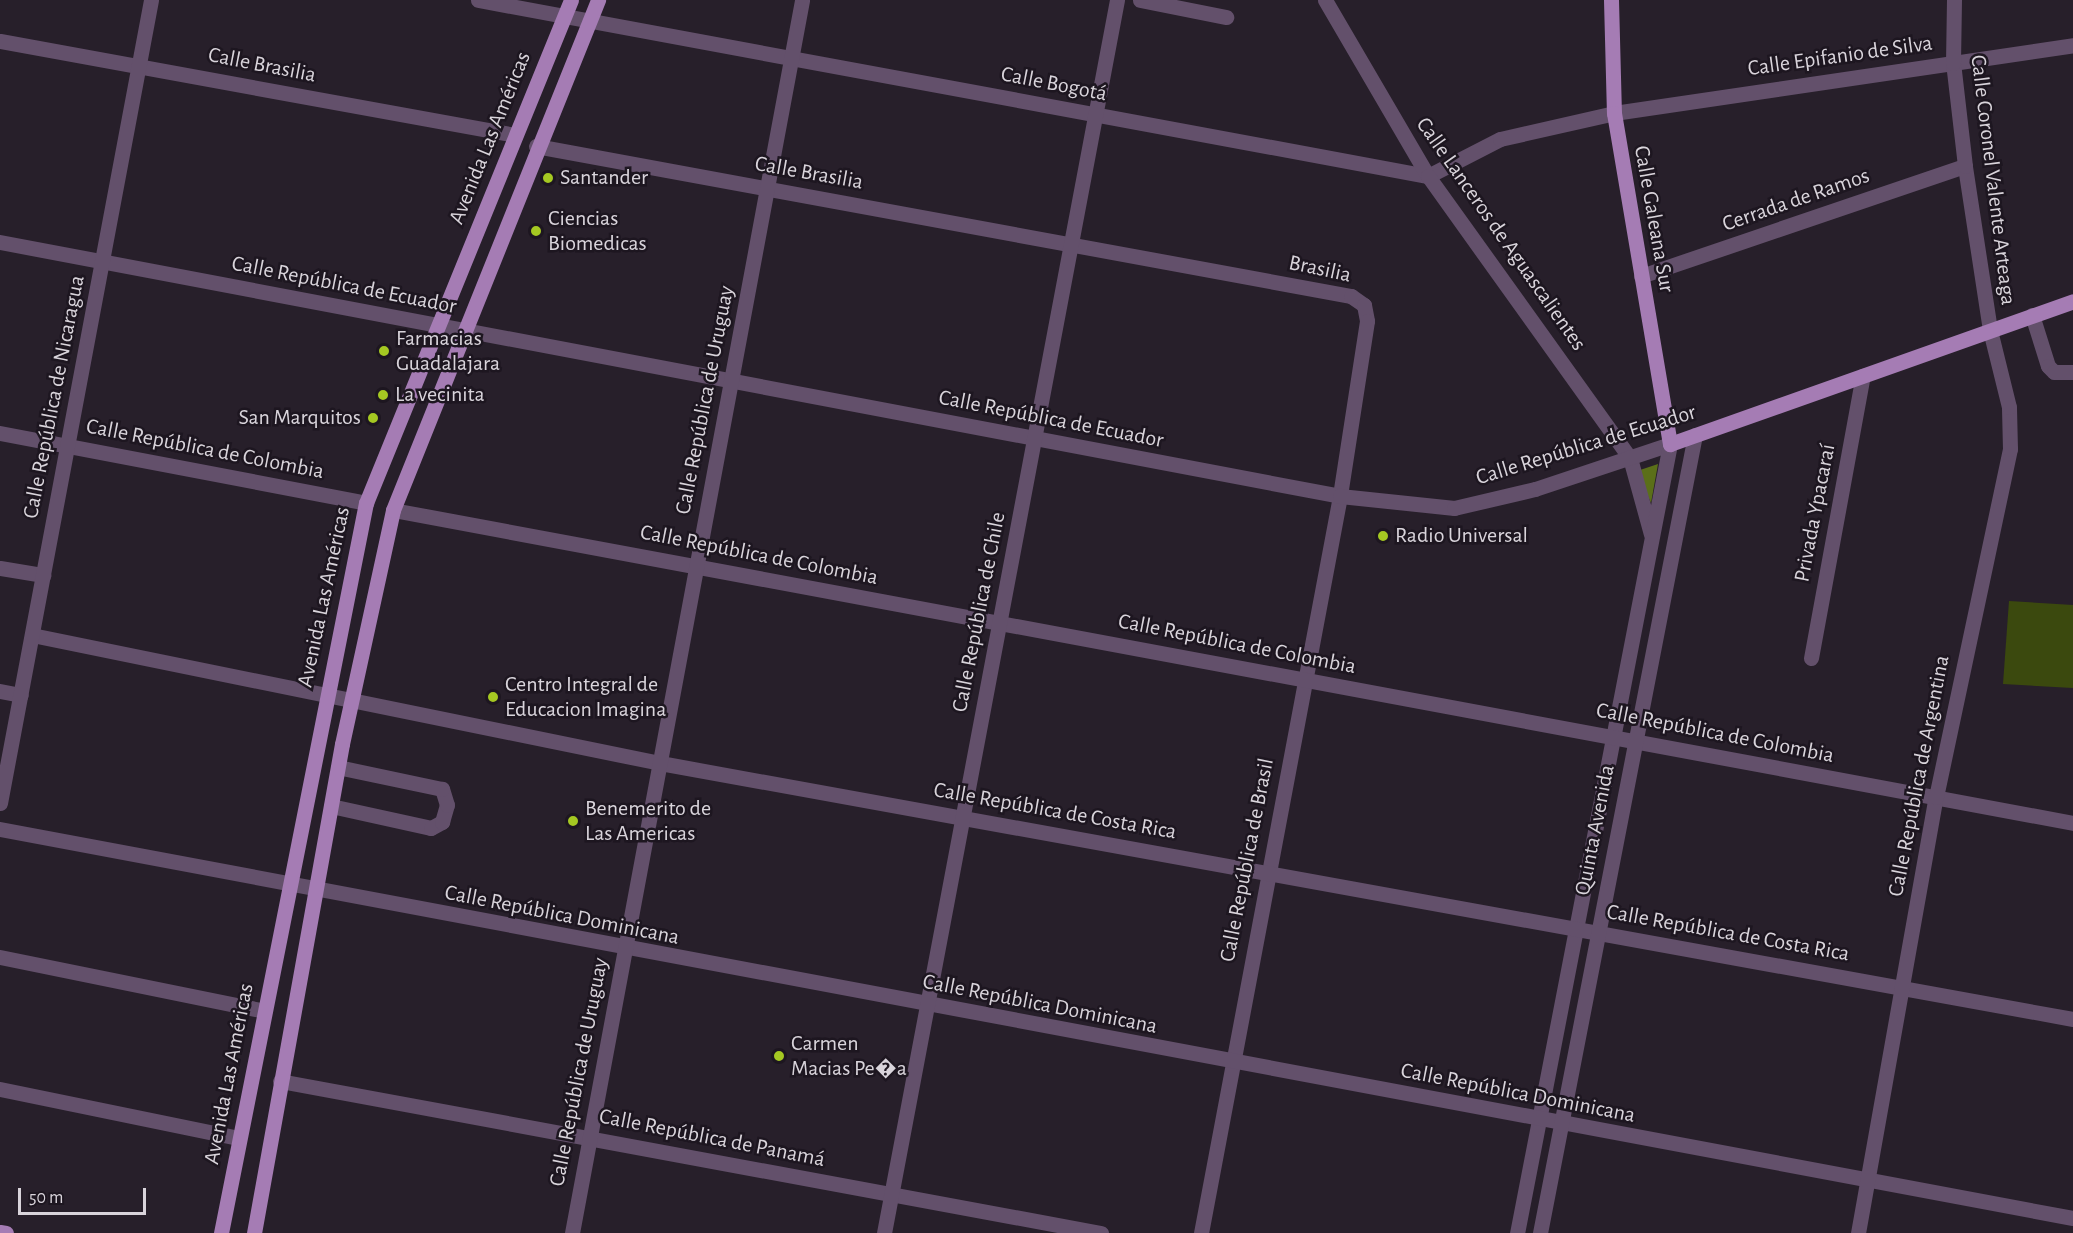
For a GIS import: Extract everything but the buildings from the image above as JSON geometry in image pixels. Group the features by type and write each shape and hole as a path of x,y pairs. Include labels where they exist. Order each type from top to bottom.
{"main road":[{"name":"Avenida Las Américas","path":"221,1233 366,503 571,0"},
{"name":"Avenida Las Américas","path":"254,1233 351,698 393,510 461,330 598,0"},
{"name":"Calle Galeana Sur","path":"1611,0 1614,113 1670,444"},
{"name":"Calle República de Ecuador","path":"1670,444 2073,301"},
{"path":"0,1232 6,1233"}],"street":[{"name":"Calle República de Nicaragua","path":"0,803 152,0"},
{"name":"Calle Bogotá","path":"478,0 1428,176"},
{"name":"Calle República de Uruguay","path":"572,1233 802,0"},
{"name":"Calle República de Chile","path":"884,1233 1035,439 1075,245 1117,0"},
{"path":"1140,0 1226,16"},
{"name":"Calle Lanceros de Aguascalientes","path":"1325,0 1428,176 1630,458"},
{"name":"Calle Coronel Valente Arteaga","path":"1954,0 1953,63 1965,166 1990,330"},
{"name":"Calle Brasilia","path":"0,41 515,135"},
{"name":"Calle Epifanio de Silva","path":"1614,113 2073,45"},
{"path":"1428,176 1500,139 1614,113"},
{"name":"Calle Brasilia","path":"536,146 1075,245"},
{"name":"Cerrada de Ramos","path":"1641,276 1965,166"},
{"name":"Calle República de Ecuador","path":"0,242 1340,496 1454,508 1630,458 1670,444"},
{"name":"Brasilia","path":"1075,245 1351,296 1364,305 1367,321 1340,496"},
{"path":"2032,315 2048,366 2054,372 2073,372"},
{"name":"Calle República de Argentina","path":"1858,1233 1935,797 2010,449 2009,407 1990,330"},
{"name":"Privada Ypacaraí","path":"1811,658 1863,376"},
{"name":"Calle República de Colombia","path":"0,433 366,503"},
{"name":"Quinta Avenida","path":"1540,1233 1695,435"},
{"name":"Quinta Avenida","path":"1517,1233 1670,444"},
{"path":"1630,458 1652,538"},
{"name":"Calle República de Brasil","path":"1201,1233 1303,679 1340,496"},
{"name":"Calle República de Colombia","path":"393,510 2073,823"},
{"path":"0,568 43,575"},
{"name":"Calle República de Costa Rica","path":"32,635 327,693 660,763 2073,1019"},
{"path":"0,691 21,695"},
{"path":"331,806 431,828 442,822 447,805 442,789 338,767"},
{"name":"Calle República Dominicana","path":"0,829 314,892 2073,1218"},
{"path":"0,957 265,1011"},
{"name":"Calle República de Panamá","path":"280,1081 1101,1233"},
{"path":"0,1089 239,1138"}],"shaded area":[{"path":"1658,464 1651,503 1637,471"},
{"path":"2009,601 2073,605 2073,688 2003,684"}],"place":[{"name":"Santander","path":"548,178"},
{"name":"Ciencias Biomedicas","path":"536,231"},
{"name":"Farmacias Guadalajara","path":"384,351"},
{"name":"La vecinita","path":"383,395"},
{"name":"San Marquitos","path":"373,418"},
{"name":"Radio Universal","path":"1383,536"},
{"name":"Centro Integral de Educacion Imagina","path":"493,697"},
{"name":"Benemerito de Las Americas","path":"573,821"},
{"name":"Carmen Macias Pe�a","path":"779,1056"}]}
